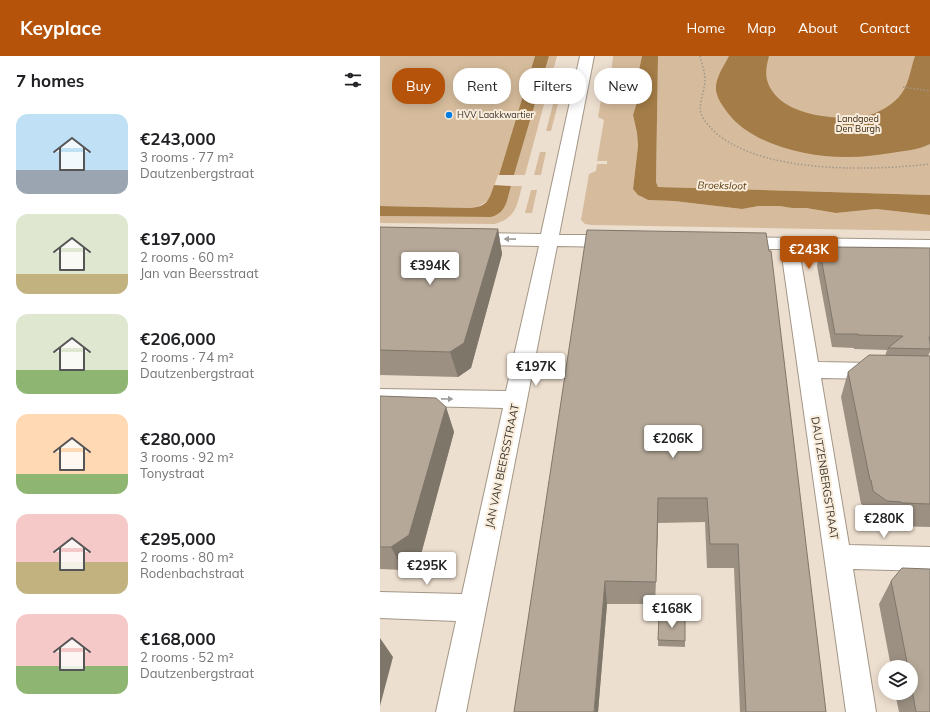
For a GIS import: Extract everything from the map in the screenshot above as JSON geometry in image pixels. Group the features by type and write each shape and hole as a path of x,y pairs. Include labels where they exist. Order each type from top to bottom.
{"street":[{"name":"JAN VAN BEERSSTRAAT","path":"452,712 587,56"},
{"path":"449,238 635,241"},
{"path":"719,243 930,246"},
{"name":"DAUTZENBERGSTRAAT","path":"789,244 860,712"},
{"path":"808,370 930,372"},
{"path":"380,397 516,400"},
{"path":"837,557 930,559"},
{"path":"380,605 473,608"}],"path":[{"path":"700,56 705,79 700,104 702,116 711,130 719,137 741,150 781,161 828,166 908,167 930,164"},
{"path":"903,87 930,91"}],"green space":[{"name":"HVV Laakkwartier","path":"380,56 535,56 531,68 519,68 519,104 520,104 499,175 489,200 472,208 380,206"},
{"path":"549,56 557,56 554,68 545,68"},
{"path":"613,56 642,56 639,68 612,68"},
{"name":"Landgoed Den Burgh","path":"658,56 930,56 930,195 658,187 656,182"},
{"path":"535,104 544,104 525,175 514,175"},
{"path":"553,104 558,104 551,131 546,131"},
{"path":"600,104 636,104 633,115 638,146 633,189 641,197 648,200 674,201 742,209 759,206 779,206 806,208 836,213 876,209 930,215 930,231 585,224 581,220 589,174 596,171 597,164 607,164 607,161 597,161 604,120 598,117"},
{"path":"540,152 546,152 541,175 534,175"},
{"path":"511,186 522,186 515,210 508,218 495,224 380,223 380,216 491,217 503,209"},
{"path":"531,190 537,190 532,213 525,213"}],"shaded area":[{"path":"535,56 549,56 545,68 531,68"},
{"path":"642,56 658,56 656,182 658,187 930,195 930,215 876,209 836,213 806,208 779,206 759,206 742,209 674,201 648,200 638,195 633,189 638,146 633,115 636,104 652,104 652,68 639,68"},
{"path":"729,56 769,56 766,77 773,92 782,102 795,109 809,113 839,118 866,116 887,107 902,94 905,89 915,56 930,56 930,144 921,148 906,151 870,156 834,157 800,152 766,141 751,133 738,123 727,112 719,99 716,90 717,81"},
{"path":"520,104 535,104 514,175 499,175"},
{"path":"494,185 511,186 506,205 500,212 491,217 380,216 380,206 471,208 481,206 491,195"}],"building":[{"path":"380,227 498,229 464,343 450,352 380,350"},
{"path":"587,230 766,233 769,251 771,251 826,712 746,712 738,544 710,544 707,498 658,498 656,582 605,581 594,712 514,712"},
{"path":"835,247 930,248 930,349 888,348 903,336 835,334 820,252 837,252"},
{"path":"869,355 930,356 930,504 887,501 873,491 848,372"},
{"path":"380,396 436,398 446,407 409,535 391,547 380,547"},
{"path":"902,568 930,569 930,712 916,712 914,700 918,700 918,660 907,660 891,581"},
{"path":"659,616 685,617 685,641 658,640"}],"place":[{"name":"HVV Laakkwartier","path":"449,115"}],"water label":[{"name":"Broeksloot","path":"722,185"}]}
